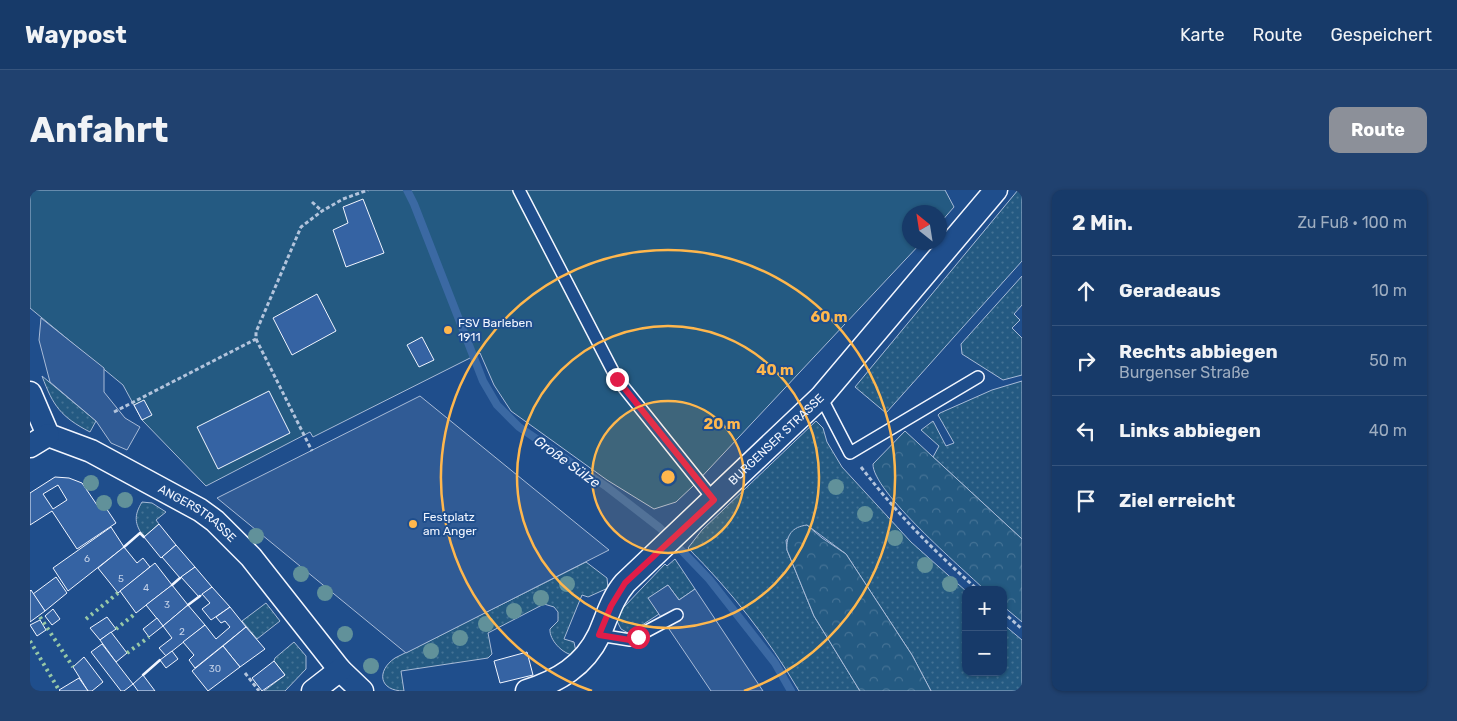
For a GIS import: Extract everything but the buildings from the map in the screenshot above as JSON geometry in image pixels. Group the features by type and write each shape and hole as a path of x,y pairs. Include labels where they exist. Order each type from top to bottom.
{"street":[{"name":"BURGENSER STRASSE","path":"527,691 563,677 580,663 591,650 620,590 821,397 996,190"},
{"name":"ANGERSTRASSE","path":"30,393 39,440 91,451 200,510 215,521 251,557 340,670"},
{"path":"313,691 340,670 362,691"}],"lane":[{"path":"520,190 617,379 714,500"},
{"path":"821,397 850,453 978,376"},
{"path":"599,635 630,640 677,615"}],"path":[{"path":"312,451 256,339 256,332 301,227 322,211 343,199 368,190"},
{"path":"312,202 322,211"},
{"path":"114,412 256,339"},
{"path":"850,453 885,499 925,543 973,586"},
{"path":"1007,616 1022,629"},
{"path":"245,673 258,691"}],"green space":[{"name":"FSV Barleben 1911","path":"30,190 945,190 954,207 947,215 947,205 902,205 902,250 914,250 693,486 676,502 654,509 607,480 511,411 494,385 480,353 313,437 310,432 206,486 142,420 123,385 30,308"},
{"path":"1018,190 1022,190 1022,261 886,413 855,387"},
{"path":"1022,276 1022,305 1014,314 1020,320 1012,328 1022,338 1022,375 1003,380 962,354 961,344"},
{"path":"42,376 96,421 90,432 80,427 59,410"},
{"path":"1022,381 1022,539 933,457 939,446 921,430 933,421 946,446 954,443 938,415 940,413 992,390"},
{"path":"816,421 823,428 827,442 842,467 911,542 962,587 962,676 1007,676 1007,627 1022,640 1022,691 931,691 912,655 846,554 807,525 786,540 787,550 814,616 860,691 799,691 775,652 748,616 688,548 702,530"},
{"path":"905,431 1022,539 1022,622 1007,609 1007,586 981,586 939,548 902,510 887,492 877,476 873,464"},
{"path":"142,502 152,503 166,512 156,520 159,524 144,537 138,528 136,519"},
{"path":"807,525 846,554 912,655 931,691 860,691 814,616 787,550 791,533 797,528"},
{"path":"675,559 695,589 679,600 668,585 649,598 659,614 628,633 621,629 617,621 622,609 665,564 667,566"},
{"path":"586,562 607,578 608,588 588,597 582,595 564,639 574,642 576,652 573,655 565,652 554,642 550,629 558,621 558,612 554,607 544,604 488,633 492,654 488,658 401,671 404,691 389,688 385,684 383,674 389,663 395,658"},
{"path":"266,603 280,621 257,639 242,621"},
{"path":"294,642 306,656 306,669 285,691 264,691 285,675 274,661"}],"shaded area":[{"path":"41,318 104,368 104,392 125,418 140,427 127,450 111,443 96,421 50,382 39,340"},
{"name":"Festplatz am Anger","path":"420,396 609,550 406,653 217,498"},
{"path":"668,585 679,600 695,589 763,691 711,691 648,598"}],"waterway":[{"name":"Große Sülze","path":"407,190 483,381 497,405 519,427 607,487 660,528 709,579 775,663 791,691"}],"hedge":[{"path":"86,619 118,593"},
{"path":"116,629 136,613"},
{"path":"40,617 73,667"},
{"path":"127,653 149,637"},
{"path":"30,641 59,690"}],"wall":[{"path":"124,547 140,533 144,537"},
{"path":"172,585 180,578"},
{"path":"188,605 200,596"},
{"path":"143,675 160,660"}],"place":[{"name":"FSV Barleben 1911","path":"448,330"},
{"name":"Festplatz am Anger","path":"413,524"}],"route":[{"path":"617,379 714,500 625,583 611,606 599,635 619,640 630,640 638,637"}]}
